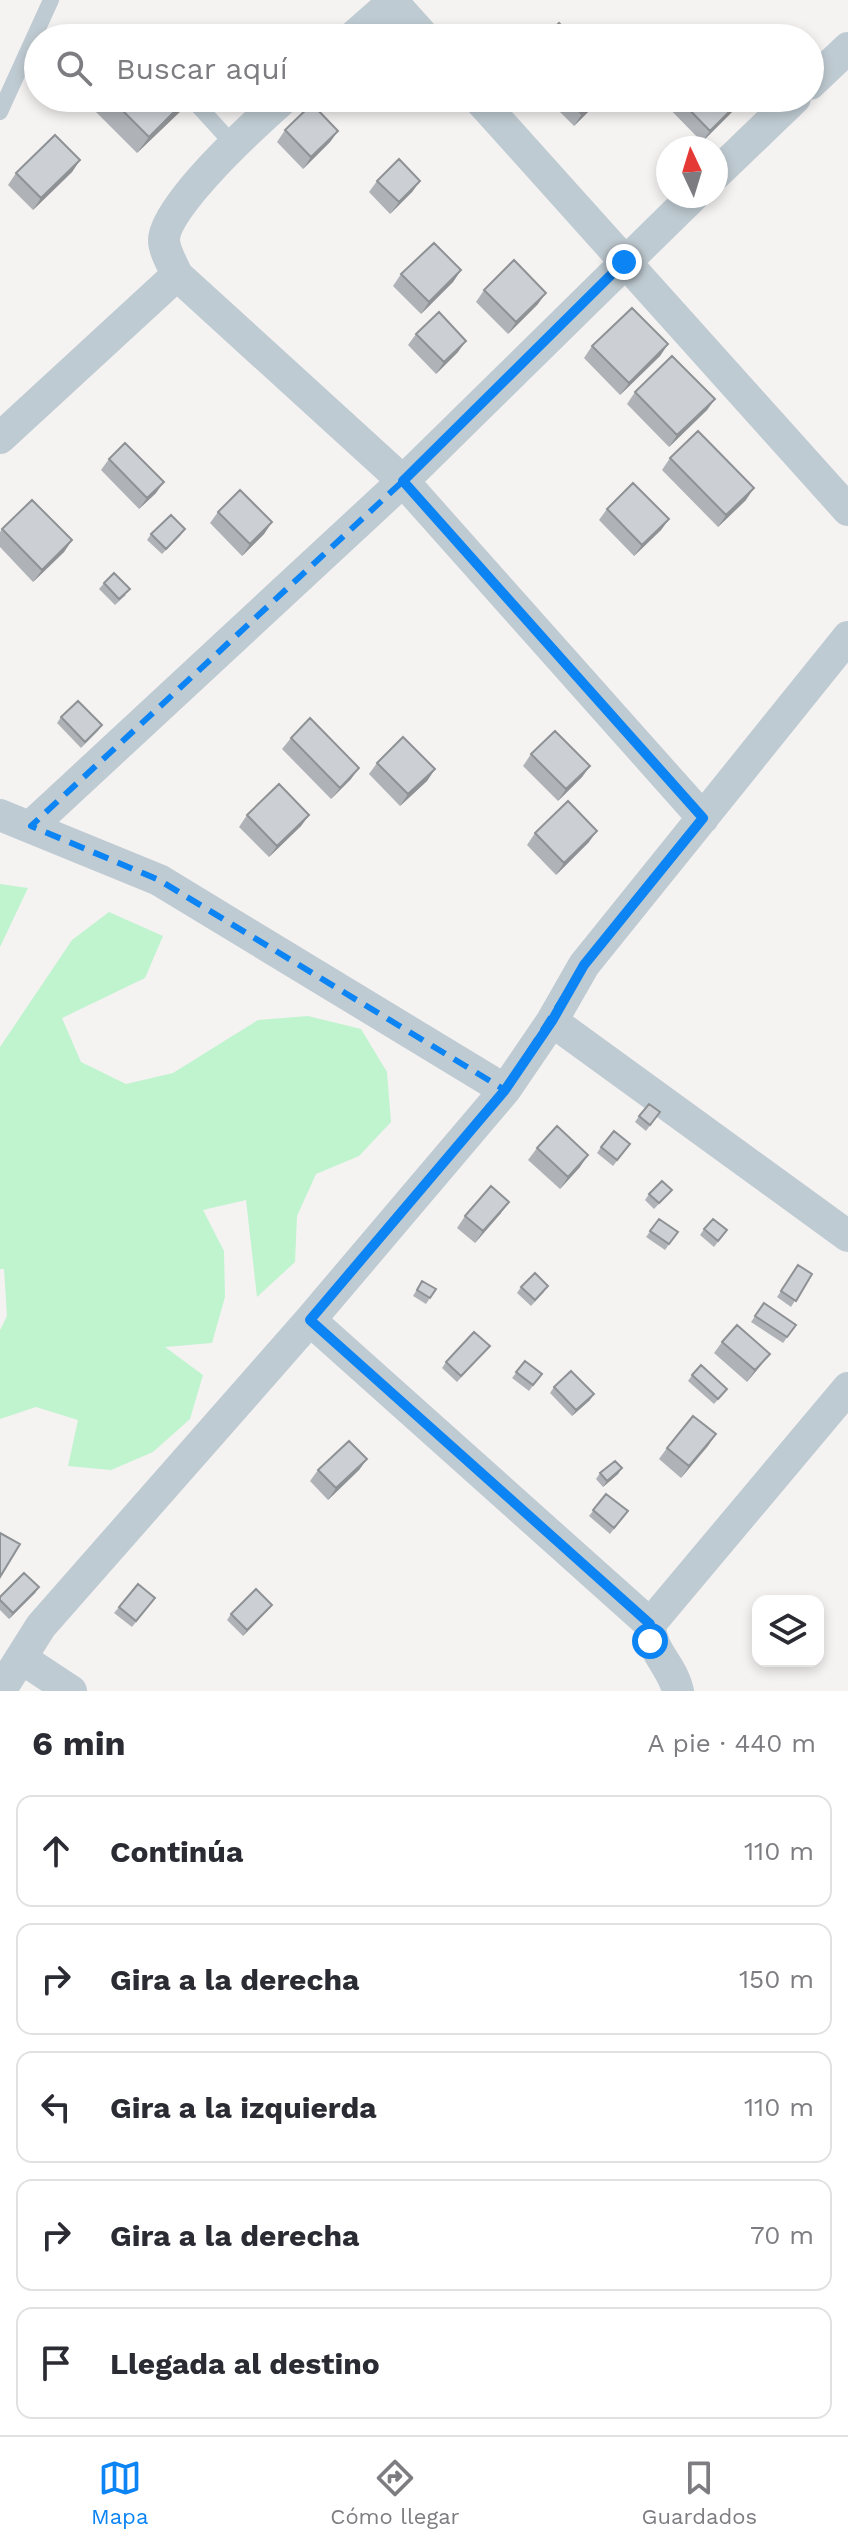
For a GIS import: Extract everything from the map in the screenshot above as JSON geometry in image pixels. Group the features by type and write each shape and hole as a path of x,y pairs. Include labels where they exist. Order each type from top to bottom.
{"street":[{"path":"368,24 393,1 413,24"},
{"path":"824,71 848,48"},
{"path":"268,112 232,143 167,224 164,242 177,275 403,481 703,818"},
{"path":"490,112 848,510"},
{"path":"728,162 780,112"},
{"path":"31,826 403,481 680,208"},
{"path":"0,438 177,275"},
{"path":"0,1691 41,1626 310,1320 505,1090 552,1021 584,965 848,637"},
{"path":"0,815 159,880 505,1090"},
{"path":"552,1021 848,1236"},
{"path":"310,1320 650,1624"},
{"path":"678,1691 674,1674 650,1641 650,1624 848,1388"},
{"path":"21,1658 71,1691"}],"lane":[{"path":"40,24 51,0"},
{"path":"0,112 24,59"},
{"path":"204,112 232,143"}],"highlighted area":[{"path":"403,481 703,818 584,965 505,1090 159,880 31,826"}],"green space":[{"path":"0,884 28,888 0,947"},
{"path":"109,912 163,936 145,978 62,1018 81,1062 126,1084 173,1073 258,1020 308,1016 361,1029 387,1072 391,1122 359,1156 316,1174 297,1216 295,1262 257,1297 246,1200 203,1210 224,1251 225,1297 212,1343 165,1347 203,1375 190,1419 153,1452 111,1470 68,1466 78,1420 36,1407 0,1419 0,1330 7,1316 4,1269 0,1269 0,1047 72,940"}],"building":[{"path":"124,112 174,112 149,137"},
{"path":"304,112 320,112 338,131 311,157 285,130"},
{"path":"692,112 729,112 710,131"},
{"path":"55,135 80,160 41,198 16,173"},
{"path":"399,159 420,181 399,202 377,181"},
{"path":"434,243 461,270 429,302 401,274"},
{"path":"514,260 546,293 516,322 484,290"},
{"path":"632,308 668,344 629,383 592,346"},
{"path":"439,312 466,341 444,362 416,334"},
{"path":"672,356 715,399 677,435 635,392"},
{"path":"698,431 754,488 726,515 670,458"},
{"path":"125,443 164,482 147,498 109,459"},
{"path":"633,483 669,519 642,545 607,509"},
{"path":"240,490 272,522 250,544 218,512"},
{"path":"32,500 72,540 42,570 2,529"},
{"path":"171,515 185,529 166,549 151,534"},
{"path":"114,573 130,589 119,599 104,583"},
{"path":"78,701 102,725 85,742 61,717"},
{"path":"310,718 359,768 340,788 291,738"},
{"path":"555,731 590,766 566,789 531,754"},
{"path":"403,737 435,769 408,794 377,763"},
{"path":"279,784 309,815 277,846 247,815"},
{"path":"568,801 597,831 564,863 535,833"},
{"path":"649,1104 660,1112 650,1125 639,1116"},
{"path":"557,1126 588,1155 568,1177 537,1148"},
{"path":"614,1131 630,1144 617,1160 601,1147"},
{"path":"662,1181 672,1190 659,1203 649,1194"},
{"path":"491,1186 509,1202 483,1231 465,1216"},
{"path":"659,1219 678,1232 669,1244 650,1231"},
{"path":"713,1219 727,1230 718,1241 704,1229"},
{"path":"798,1265 812,1274 796,1301 781,1291"},
{"path":"535,1273 548,1286 535,1300 521,1287"},
{"path":"422,1281 436,1289 430,1298 417,1290"},
{"path":"764,1303 796,1325 787,1337 755,1316"},
{"path":"737,1325 770,1354 755,1370 722,1342"},
{"path":"474,1332 490,1346 461,1376 446,1362"},
{"path":"525,1361 542,1374 533,1385 516,1372"},
{"path":"701,1365 727,1389 718,1399 692,1375"},
{"path":"571,1371 594,1394 576,1410 554,1387"},
{"path":"693,1416 716,1434 689,1466 667,1448"},
{"path":"349,1441 367,1459 336,1488 318,1470"},
{"path":"615,1461 622,1468 607,1481 600,1473"},
{"path":"606,1494 628,1511 614,1528 593,1510"},
{"path":"0,1533 20,1544 0,1577"},
{"path":"24,1573 39,1587 13,1613 0,1597"},
{"path":"138,1584 155,1598 136,1621 119,1607"},
{"path":"256,1589 272,1605 247,1630 231,1614"}],"route":[{"path":"624,262 403,481 703,818 584,965 552,1021 505,1090 310,1320 650,1624 650,1641"}]}
